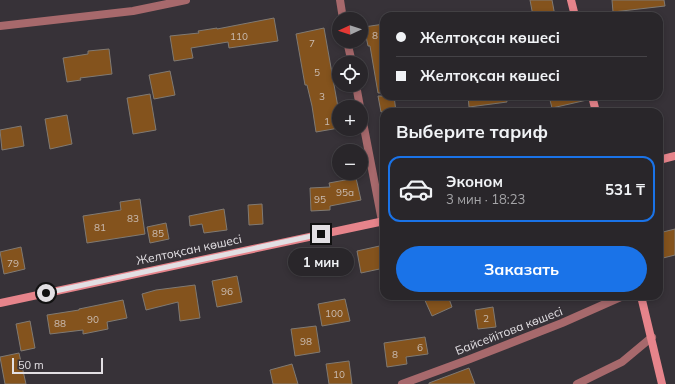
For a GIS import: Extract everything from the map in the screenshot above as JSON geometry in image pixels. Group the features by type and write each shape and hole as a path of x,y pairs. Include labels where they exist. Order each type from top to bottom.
{"street":[{"path":"0,26 133,11 186,0"},
{"path":"340,0 342,12"},
{"path":"571,0 574,12"},
{"path":"366,136 380,206"},
{"path":"663,159 675,156"},
{"name":"Желтоқсан көшесі","path":"0,303 380,222"},
{"name":"Байсейітова көшесі","path":"402,384 470,360 562,323 614,300"},
{"path":"642,300 662,384"},
{"path":"577,384 622,362 652,337"}],"building":[{"path":"530,0 552,0 554,12 532,12"},
{"path":"612,0 664,0 665,6 613,12"},
{"path":"274,18 278,41 229,48 228,42 191,48 193,58 174,61 170,36 199,33 198,31 217,29"},
{"path":"380,25 380,93 378,93 370,46 368,46 368,26"},
{"path":"324,28 332,73 332,92 335,92 337,100 332,100 332,129 316,132 312,106 307,85 305,85 296,34"},
{"path":"109,49 112,74 80,78 81,80 67,82 63,58 88,54 88,51"},
{"path":"170,71 175,95 154,99 149,75"},
{"path":"150,94 156,130 133,134 127,98"},
{"path":"378,96 380,96 380,100 394,100 396,108 380,108"},
{"path":"468,100 507,100 507,102 469,107"},
{"path":"550,100 587,100 552,108"},
{"path":"67,115 72,144 50,149 45,119"},
{"path":"21,126 24,146 2,150 0,130"},
{"path":"345,180 356,180 361,200 330,206 330,210 311,211 310,188 330,187 329,183"},
{"path":"140,199 145,234 87,243 83,216 121,210 120,202"},
{"path":"262,204 263,224 249,225 248,205"},
{"path":"224,209 227,230 204,233 202,224 190,226 189,216"},
{"path":"166,223 169,239 150,243 147,227"},
{"path":"675,229 675,255 663,258 663,232"},
{"path":"380,246 380,269 361,273 357,251"},
{"path":"21,247 25,269 4,274 0,252"},
{"path":"237,276 242,302 217,307 212,281"},
{"path":"195,285 200,318 180,321 178,302 146,310 142,294 156,290"},
{"path":"345,299 350,321 322,326 318,304"},
{"path":"123,300 127,318 107,322 108,329 83,334 83,330 50,334 47,315 79,310"},
{"path":"425,300 449,300 452,307 432,316"},
{"path":"493,307 496,327 478,329 475,310"},
{"path":"30,321 35,348 21,351 16,324"},
{"path":"316,326 320,352 295,356 291,329"},
{"path":"425,337 428,354 406,357 407,364 387,367 384,343"},
{"path":"19,353 26,384 5,384 0,357"},
{"path":"349,361 352,384 329,384 326,364"},
{"path":"292,364 298,384 273,384 270,370"},
{"path":"469,368 475,384 429,384 429,383"}],"route":[{"path":"46,293 321,234"}]}
